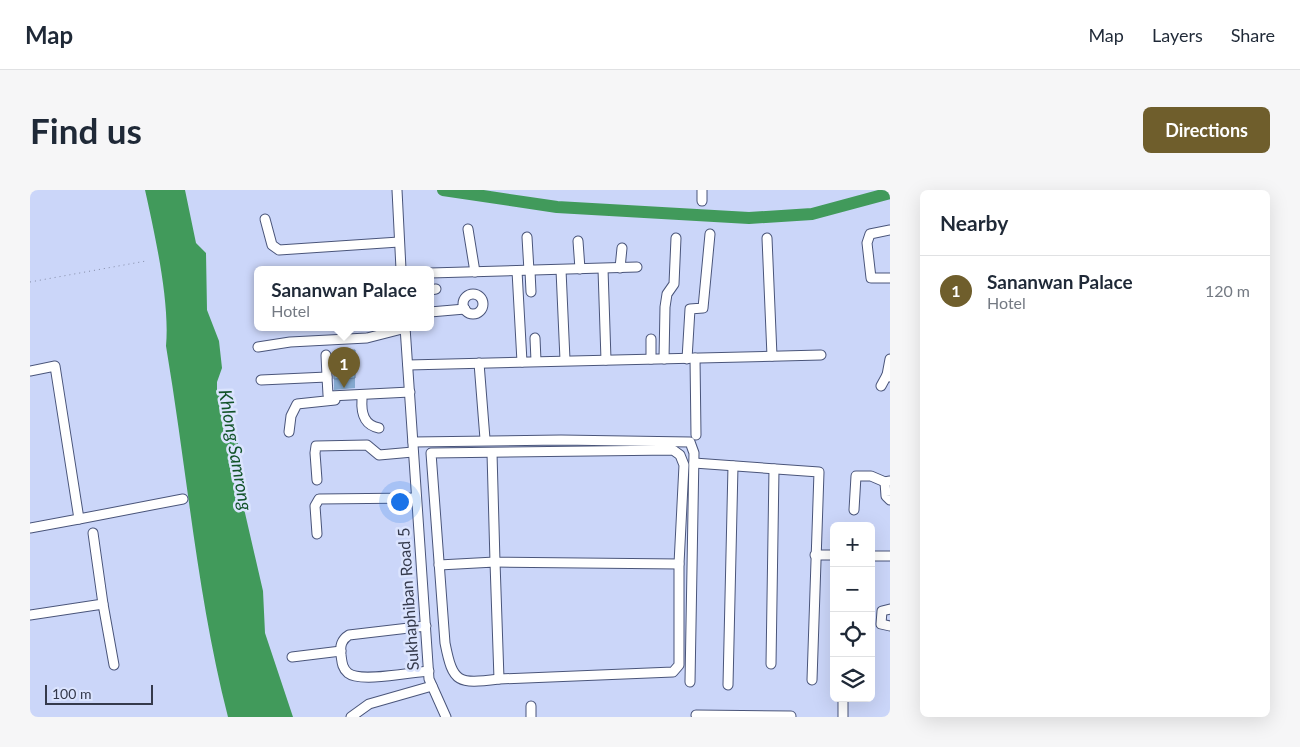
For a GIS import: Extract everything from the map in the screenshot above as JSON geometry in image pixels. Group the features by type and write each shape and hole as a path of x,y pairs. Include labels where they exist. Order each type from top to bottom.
{"street":[{"path":"702,190 702,201"},
{"path":"397,192 401,266"},
{"path":"265,219 272,245 279,250 400,242"},
{"path":"468,229 475,272"},
{"path":"890,230 870,234 867,243 871,278 890,278"},
{"path":"696,435 690,309 703,308 710,234"},
{"path":"527,237 531,292"},
{"path":"664,359 665,307 667,294 674,284 676,238"},
{"path":"767,238 772,356"},
{"path":"578,241 580,270"},
{"path":"620,268 622,248"},
{"path":"434,273 637,267"},
{"path":"603,269 606,360"},
{"path":"561,270 566,360"},
{"path":"517,271 522,362"},
{"path":"434,312 465,309"},
{"path":"258,347 290,342 367,338 392,331"},
{"name":"Sukhaphiban Road 5","path":"406,331 429,671 432,686 446,717"},
{"path":"535,338 536,361"},
{"path":"651,359 652,339"},
{"path":"326,354 328,395 330,396 410,395"},
{"path":"408,365 821,355"},
{"path":"881,386 888,376 890,359"},
{"path":"479,363 484,439"},
{"path":"30,371 56,366 79,519"},
{"path":"261,380 327,377"},
{"path":"289,432 291,416 297,404 410,395"},
{"path":"362,399 362,414 367,423 379,428"},
{"path":"317,480 316,446 367,445 379,455 413,447 688,441 692,445 694,463 690,682"},
{"path":"673,450 680,455 684,465 679,564 679,665 673,672 499,679 474,682 456,678 450,669 445,643 431,453 492,453 673,450"},
{"path":"492,453 499,679"},
{"path":"694,463 819,472 812,680"},
{"path":"728,685 733,466"},
{"path":"770,664 774,469"},
{"path":"854,510 856,476 871,476 888,482 886,496 890,500"},
{"path":"317,534 315,506 319,499 416,498"},
{"path":"30,528 183,499"},
{"path":"93,532 114,665"},
{"path":"815,555 830,555"},
{"path":"875,556 890,556"},
{"path":"421,569 495,562 679,564"},
{"path":"30,615 103,604"},
{"path":"890,609 882,611 882,624 890,626"},
{"path":"426,626 349,635 343,639 341,651 343,667 346,672 362,678 429,671"},
{"path":"292,657 341,651"},
{"path":"351,717 369,704 432,686"},
{"path":"843,702 843,717"},
{"path":"531,706 531,717"},
{"path":"696,715 791,716"}],"path":[{"path":"30,282 146,261"}],"water":[{"name":"Khlong Samrong","path":"145,190 185,190 196,243 206,253 207,310 219,341 222,368 217,382 217,393 225,398 238,443 232,458 234,483 242,500 263,591 265,633 293,717 228,717 217,671 200,579 166,346 167,329 164,289"}],"building":[{"path":"355,350 355,378 334,379 334,351"}],"waterway":[{"path":"443,190 557,207 749,218 812,214 890,193"}],"place":[{"name":"Sananwan Palace","path":"344,388"}]}
